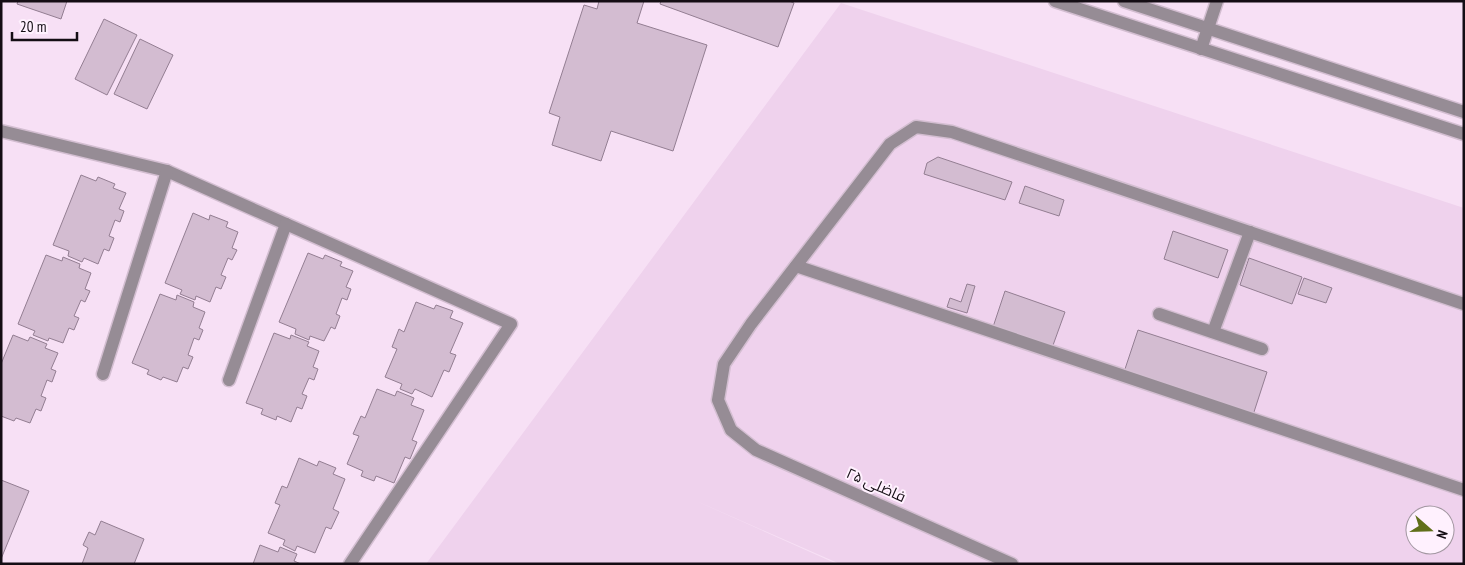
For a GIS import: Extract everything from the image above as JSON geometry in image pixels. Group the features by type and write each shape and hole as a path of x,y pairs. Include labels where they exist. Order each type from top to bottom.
{"street":[{"path":"1055,1 1464,134"},
{"path":"1124,1 1464,112"},
{"path":"1201,49 1217,1"},
{"path":"1464,304 952,132 916,128 890,144 796,266 1464,490"},
{"path":"1,131 168,171 511,324 350,564"},
{"path":"103,374 168,171"},
{"path":"229,380 286,224"},
{"path":"1213,332 1250,232"},
{"name":"فاضلی ۲۵","path":"796,266 751,324 724,364 718,400 731,430 756,450 1012,564"},
{"path":"1159,314 1262,349"}],"shaded area":[{"path":"841,3 1464,208 1464,564 840,564 694,500 837,564 426,564"}],"building":[{"path":"18,1 67,1 61,19 17,4"},
{"path":"599,1 644,1 637,23 707,45 673,151 611,131 601,161 552,145 560,117 549,113 584,5 597,9"},
{"path":"661,1 789,1 794,3 778,47 660,4"},
{"path":"104,19 137,35 107,95 75,79"},
{"path":"140,39 173,55 147,109 114,94"},
{"path":"938,157 1012,182 1005,200 924,174 927,163"},
{"path":"81,175 96,181 98,177 115,184 113,188 126,193 119,209 124,211 120,222 115,220 109,236 114,238 109,251 104,249 98,264 84,258 82,262 68,256 69,251 53,245"},
{"path":"1025,186 1064,200 1059,216 1019,203"},
{"path":"193,213 209,220 210,215 228,222 226,227 238,232 232,248 237,250 232,260 228,258 221,275 226,277 221,289 216,287 210,302 196,296 195,300 180,294 182,290 165,283"},
{"path":"1173,231 1228,250 1218,278 1164,259"},
{"path":"308,253 323,259 325,255 342,262 340,266 353,271 346,287 351,289 347,300 342,298 336,314 340,316 335,329 331,327 324,341 310,336 309,340 295,334 296,329 279,322"},
{"path":"46,255 62,261 63,257 80,264 79,268 91,273 85,289 90,291 85,302 81,300 74,316 79,318 74,330 69,328 63,343 49,338 48,341 33,335 35,331 18,324"},
{"path":"1249,258 1302,277 1292,304 1240,285"},
{"path":"1304,278 1332,288 1326,303 1298,294"},
{"path":"967,284 975,286 967,313 947,307 950,298 961,302"},
{"path":"1005,291 1065,312 1052,348 993,327"},
{"path":"160,294 176,300 177,295 194,302 193,307 205,312 199,328 203,330 199,340 194,338 188,355 193,357 188,369 183,367 177,382 163,377 161,380 147,374 149,370 132,363"},
{"path":"416,302 434,309 436,305 453,311 450,318 463,323 450,353 456,355 449,372 444,370 432,397 415,389 412,394 400,389 402,384 385,377 397,349 392,347 399,329 404,332"},
{"path":"1138,330 1267,372 1253,415 1124,372"},
{"path":"274,333 290,339 291,335 309,342 307,346 319,351 313,367 318,369 314,380 309,378 302,394 307,396 302,409 297,407 291,422 277,416 276,420 261,414 263,409 246,403"},
{"path":"13,335 28,341 30,337 47,344 45,348 58,353 51,369 56,371 52,382 47,380 41,396 46,398 41,411 36,409 30,423 16,418 14,421 1,416 1,364"},
{"path":"377,389 395,396 397,391 414,398 411,405 424,410 412,440 417,442 410,459 405,457 394,483 376,476 374,481 361,476 363,471 347,464 359,436 353,434 361,416 365,418"},
{"path":"299,458 317,466 319,461 336,468 333,474 345,479 333,509 339,512 331,529 326,527 315,553 297,546 295,551 283,545 285,540 268,533 280,505 275,503 282,486 287,488"},
{"path":"1,480 29,491 1,559"},
{"path":"101,521 144,539 134,564 82,564 88,548 83,545 89,532 95,535"},
{"path":"260,545 278,552 280,547 297,554 294,561 301,564 253,564"}]}
